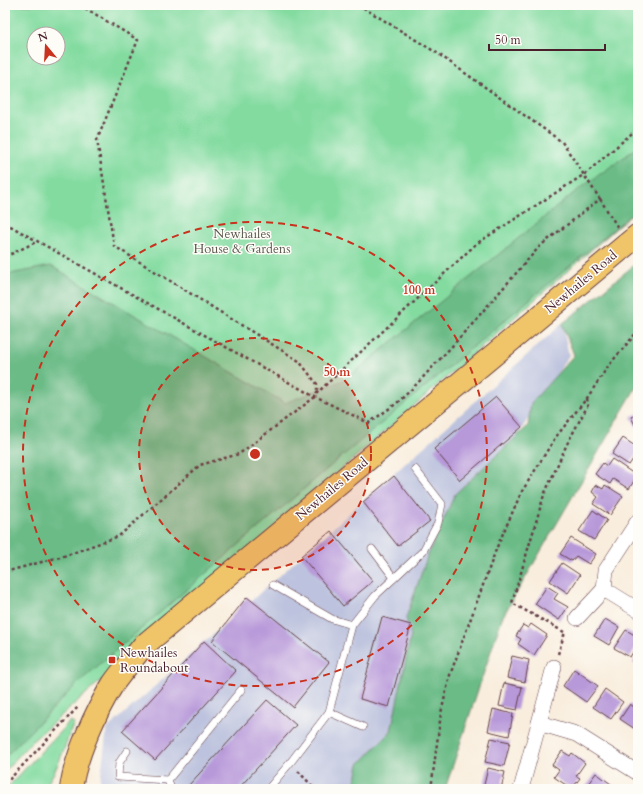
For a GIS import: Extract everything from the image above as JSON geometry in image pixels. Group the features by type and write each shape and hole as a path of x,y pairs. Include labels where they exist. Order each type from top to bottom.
{"main road":[{"name":"Newhailes Road","path":"69,786 86,737 113,684 144,646 634,239"}],"street":[{"path":"577,618 604,589 606,570 638,521"},
{"path":"604,589 638,610"},
{"path":"521,789 554,667"},
{"path":"539,723 576,734 638,773"}],"lane":[{"path":"268,789 329,712 352,626 375,596 423,551 438,523 442,504 415,469"},
{"path":"372,549 394,578"},
{"path":"273,585 332,619 352,626"},
{"path":"168,780 241,690"},
{"path":"329,712 363,727"},
{"path":"127,751 119,763 118,777 168,780"},
{"path":"168,780 171,789"}],"path":[{"path":"80,5 138,40 98,140 114,246 299,361 316,384 317,392"},
{"path":"360,5 437,53 562,142 600,199 634,239"},
{"path":"5,572 67,555 120,536 200,465 239,454 315,397 317,392 476,244 584,174 638,128"},
{"path":"5,222 315,397 369,423 397,403 413,388 454,344 540,246 600,199"},
{"path":"5,257 38,241"},
{"path":"432,789 441,713 450,675 497,547 521,493 555,438 587,398 609,365 638,331"},
{"path":"564,632 512,603 544,495 567,444 588,405 587,398"},
{"path":"554,667 564,632 577,618"},
{"path":"5,784 80,705"},
{"path":"290,763 316,789"}],"shaded area":[{"path":"562,324 569,355 458,528 391,789 99,789 107,729"}],"green space":[{"name":"Newhailes House & Gardens","path":"5,5 638,5 638,209 30,743 5,771"},
{"path":"638,147 638,209 340,458 78,683 5,757 5,275 51,266 285,403 346,379 575,192"},
{"path":"638,262 638,384 502,618 445,789 354,789 359,764 391,731 411,635 406,618 427,557 455,494 528,426 531,403 574,355 562,324"},
{"path":"70,721 74,723 61,758 49,782 43,789 6,789"}],"building":[{"path":"496,397 522,427 460,480 434,449"},
{"path":"638,413 638,431 631,417"},
{"path":"623,438 638,448 638,452 629,465 612,454"},
{"path":"612,459 637,476 629,489 613,479 610,484 595,474 603,463 607,466"},
{"path":"394,476 430,521 398,546 363,502"},
{"path":"596,485 603,489 605,485 623,496 610,515 593,504 598,497 592,492"},
{"path":"593,510 607,520 594,540 579,531"},
{"path":"331,531 373,581 343,606 301,556"},
{"path":"571,538 596,554 589,564 576,556 572,561 560,554"},
{"path":"562,563 580,575 568,593 550,581"},
{"path":"547,586 558,593 554,599 568,607 559,620 535,604"},
{"path":"247,597 329,662 293,707 212,641"},
{"path":"382,617 411,625 389,707 360,699"},
{"path":"605,619 619,627 609,645 594,636"},
{"path":"531,624 547,635 534,655 518,644 521,639 516,636 523,625 528,628"},
{"path":"626,630 638,637 638,644 630,657 614,648"},
{"path":"204,641 236,671 155,760 122,731"},
{"path":"638,654 638,666 633,663"},
{"path":"512,656 529,660 525,682 507,678"},
{"path":"574,669 598,686 586,702 563,686"},
{"path":"504,683 522,687 517,710 499,706"},
{"path":"605,689 623,702 611,719 593,707"},
{"path":"267,700 296,725 238,789 191,789 188,786"},
{"path":"630,704 638,710 638,731 620,719"},
{"path":"493,709 513,714 509,736 488,731"},
{"path":"491,738 510,742 504,766 485,762"},
{"path":"562,751 570,756 572,753 585,763 576,776 580,778 572,789 554,777 559,770 552,765"},
{"path":"488,768 505,772 501,789 483,789"},
{"path":"596,773 615,787 613,789 585,788"}],"place":[{"name":"Newhailes Roundabout","path":"112,660"}]}
